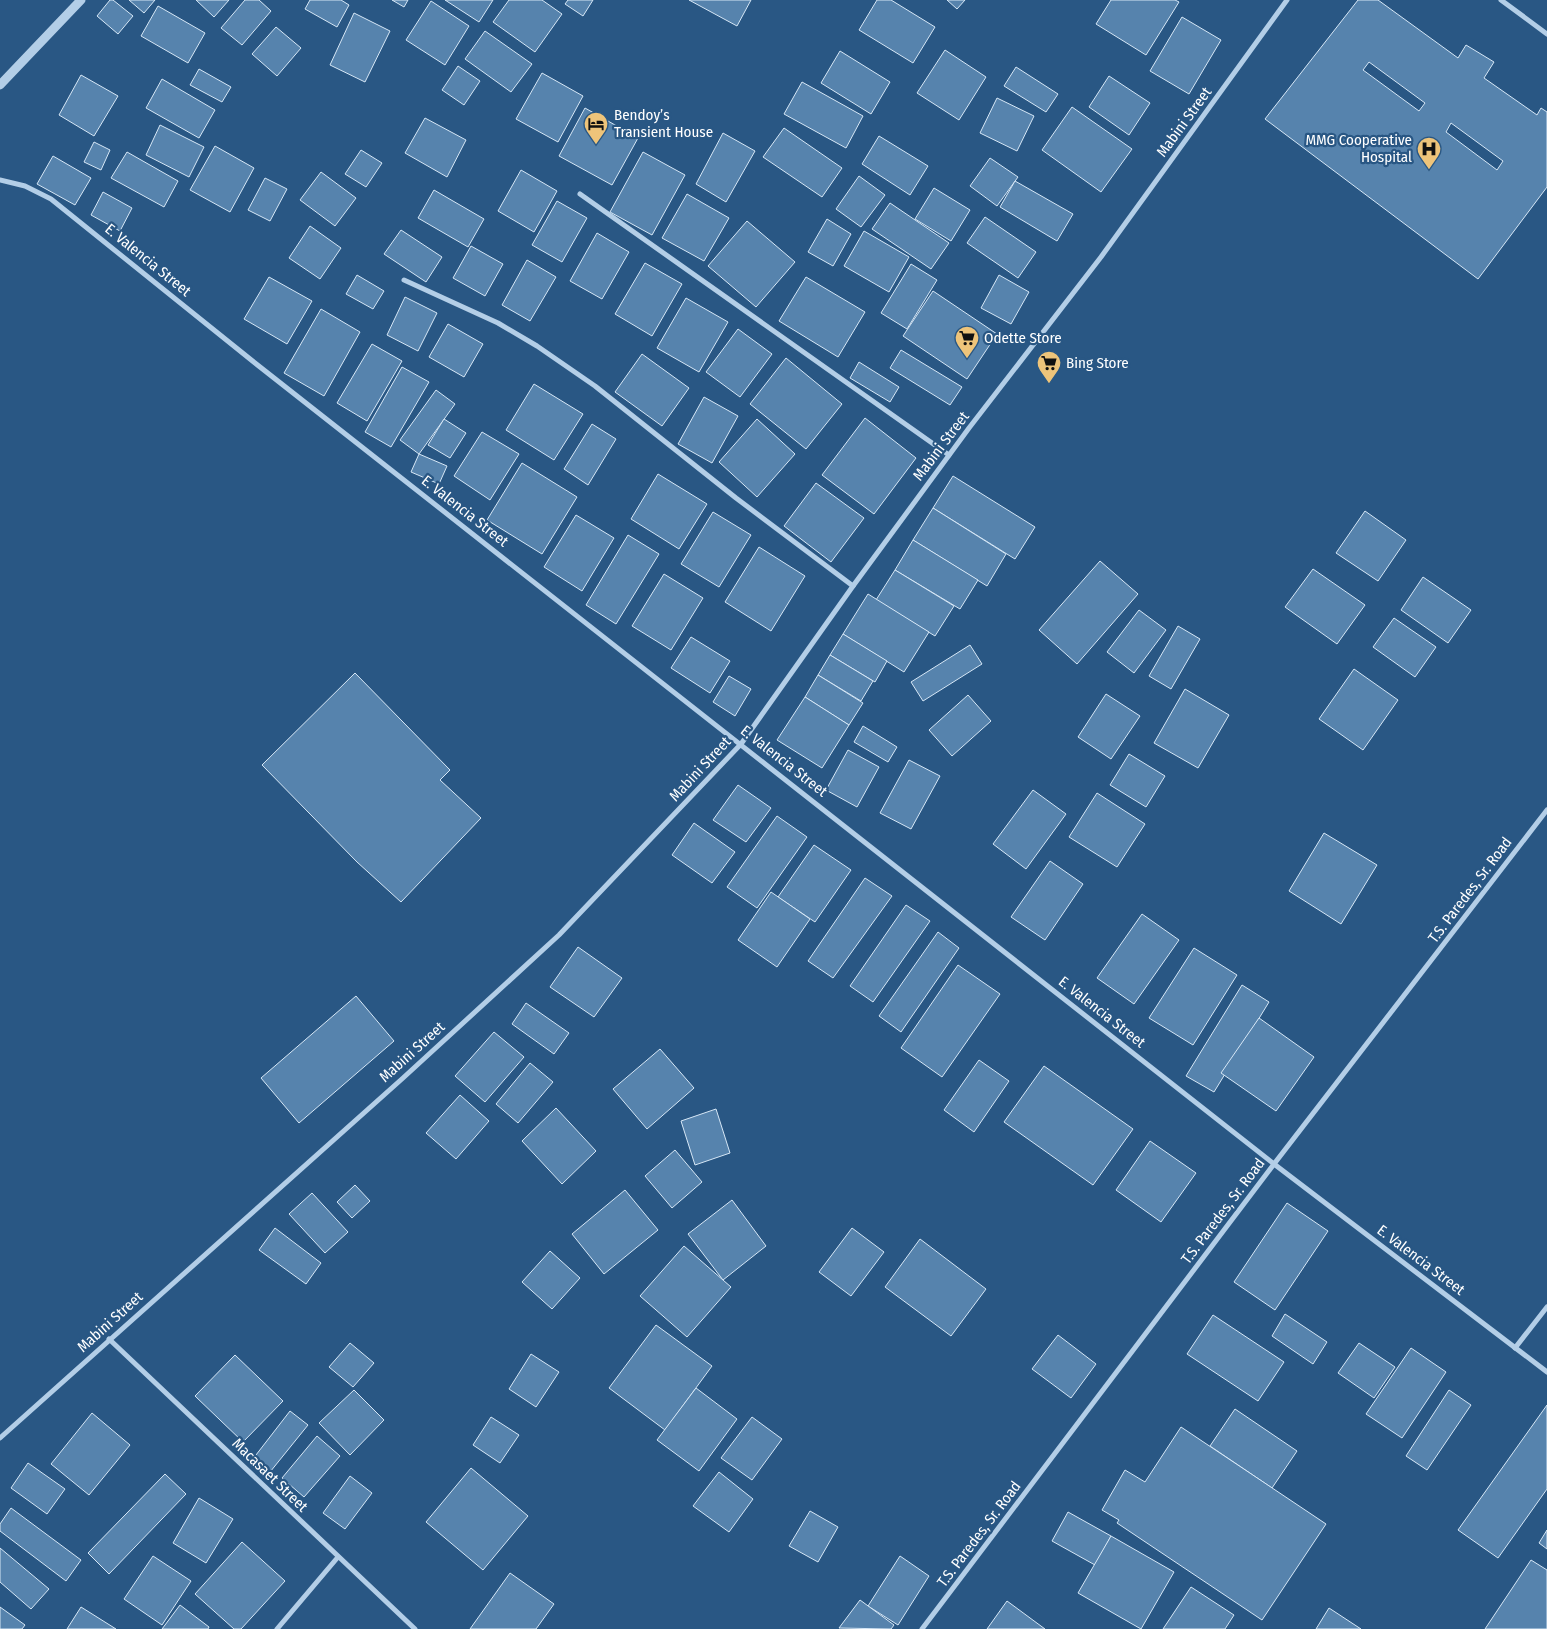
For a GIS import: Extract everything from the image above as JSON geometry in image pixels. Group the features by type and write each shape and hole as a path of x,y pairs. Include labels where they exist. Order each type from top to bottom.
{"street":[{"path":"0,85 81,0"},
{"name":"Mabini Street","path":"0,1438 396,1085 559,935 741,744 949,455 1101,257 1287,0"},
{"path":"1501,0 1547,34"},
{"name":"E. Valencia Street","path":"0,180 25,186 51,199 255,363 1274,1164 1547,1372"},
{"path":"580,194 949,455"},
{"path":"404,280 498,323 537,346 595,386 736,498 853,586"},
{"name":"T.S. Paredes, Sr. Road","path":"922,1629 1274,1164 1547,810"},
{"path":"1515,1348 1547,1308"},
{"name":"Macasaet Street","path":"109,1339 415,1629"},
{"path":"277,1629 338,1558"}],"building":[{"path":"110,0 113,0 133,16 118,34 97,16"},
{"path":"129,0 155,0 144,13"},
{"path":"196,0 229,0 214,17"},
{"path":"245,0 259,0 271,11 242,45 221,28"},
{"path":"310,0 341,0 349,5 337,27 305,9"},
{"path":"392,0 408,0 404,7"},
{"path":"445,0 493,0 479,22"},
{"path":"509,0 542,0 562,14 535,52 493,22"},
{"path":"568,0 593,0 583,16 565,4"},
{"path":"689,0 751,0 737,26"},
{"path":"877,0 891,0 935,27 913,63 859,30"},
{"path":"947,0 965,0 957,9"},
{"path":"1111,0 1175,0 1179,2 1146,55 1096,24"},
{"name":"MMG Cooperative Hospital","path":"1358,0 1378,0 1458,58 1466,45 1494,62 1484,78 1537,115 1541,108 1547,112 1547,187 1478,279 1265,119","holes":["1369,62 1425,103 1419,111 1363,70","1451,123 1503,161 1497,170 1446,132"]},
{"path":"431,1 469,26 445,65 406,40"},
{"path":"158,6 205,33 188,63 141,36"},
{"path":"354,13 390,31 365,82 330,65"},
{"path":"1182,17 1221,40 1189,94 1150,71"},
{"path":"276,27 301,48 277,76 252,54"},
{"path":"485,31 532,64 511,92 465,59"},
{"path":"945,50 986,77 959,120 917,93"},
{"path":"840,51 890,82 871,114 821,83"},
{"path":"458,66 480,81 464,105 442,90"},
{"path":"1016,67 1058,94 1046,112 1004,86"},
{"path":"199,69 231,87 222,102 190,85"},
{"path":"542,73 583,96 558,142 516,119"},
{"path":"81,75 118,96 94,136 59,115"},
{"path":"1109,76 1150,103 1129,135 1089,107"},
{"path":"162,79 215,110 199,138 146,108"},
{"path":"802,82 863,116 846,148 784,114"},
{"path":"997,98 1034,116 1017,151 980,133"},
{"path":"1072,107 1132,149 1101,192 1042,150"},
{"path":"585,108 638,138 612,185 559,156"},
{"path":"425,118 466,140 447,177 405,153"},
{"path":"160,125 204,147 189,177 146,155"},
{"path":"784,128 842,168 822,197 763,157"},
{"path":"723,133 755,151 726,202 696,184"},
{"path":"879,136 928,166 910,195 862,164"},
{"path":"94,142 110,150 101,170 84,162"},
{"path":"215,146 254,168 230,212 190,190"},
{"path":"361,150 382,163 366,187 345,174"},
{"path":"127,152 178,181 164,207 111,178"},
{"path":"643,152 685,175 652,235 610,212"},
{"path":"53,156 91,178 75,205 37,184"},
{"path":"990,158 1018,177 997,206 970,186"},
{"path":"521,170 557,191 534,232 498,211"},
{"path":"321,172 356,198 335,226 300,200"},
{"path":"859,176 885,195 861,227 836,209"},
{"path":"265,178 287,189 270,221 248,210"},
{"path":"1015,181 1073,214 1057,241 1000,207"},
{"path":"934,188 970,210 951,241 915,219"},
{"path":"434,190 484,219 468,247 418,218"},
{"path":"103,192 132,208 120,231 91,215"},
{"path":"687,194 729,218 704,261 662,238"},
{"path":"557,201 587,218 562,262 532,245"},
{"path":"890,203 949,243 931,269 872,229"},
{"path":"985,217 1036,252 1018,278 967,243"},
{"path":"827,219 851,234 833,266 808,252"},
{"path":"747,221 795,262 756,307 708,266"},
{"path":"310,226 341,248 320,279 289,258"},
{"path":"401,230 442,257 426,282 384,254"},
{"path":"864,231 909,257 889,292 844,266"},
{"path":"597,233 629,252 602,299 570,281"},
{"path":"471,246 503,264 485,296 453,278"},
{"path":"527,260 556,277 530,321 502,305"},
{"path":"645,263 682,284 652,336 615,314"},
{"path":"911,264 937,280 907,329 881,313"},
{"path":"357,275 384,291 373,309 346,294"},
{"path":"999,275 1029,292 1011,324 981,308"},
{"path":"269,277 312,301 287,344 244,319"},
{"path":"806,277 865,312 838,357 779,321"},
{"path":"933,291 997,334 967,379 903,336"},
{"path":"405,297 437,313 418,351 387,335"},
{"path":"686,298 728,322 699,372 657,348"},
{"path":"321,309 360,332 324,396 284,373"},
{"path":"448,324 483,344 464,377 429,357"},
{"path":"738,329 772,354 740,397 706,372"},
{"path":"372,344 402,361 367,421 337,403"},
{"path":"901,350 962,387 950,405 890,368"},
{"path":"642,354 689,388 662,426 615,392"},
{"path":"786,358 842,404 806,449 750,404"},
{"path":"859,362 899,387 890,402 850,378"},
{"path":"402,367 429,382 391,447 365,432"},
{"path":"534,384 583,414 554,460 506,430"},
{"path":"436,390 455,404 419,454 400,440"},
{"path":"704,397 738,416 712,463 678,444"},
{"path":"865,418 916,458 874,514 822,475"},
{"path":"444,419 466,433 450,458 428,445"},
{"path":"757,419 795,454 757,497 719,462"},
{"path":"592,424 616,439 588,485 564,469"},
{"path":"482,432 519,454 490,500 454,476"},
{"path":"419,454 447,466 439,484 411,472"},
{"path":"522,463 577,497 542,554 487,520"},
{"path":"658,474 707,504 679,549 631,519"},
{"path":"953,476 1035,527 1015,559 933,508"},
{"path":"816,483 864,518 831,562 784,526"},
{"path":"933,508 1006,554 987,586 913,540"},
{"path":"1365,511 1406,540 1378,581 1336,553"},
{"path":"713,512 751,535 719,587 681,564"},
{"path":"576,515 614,538 582,591 544,567"},
{"path":"628,535 659,554 616,624 586,605"},
{"path":"913,540 978,580 960,609 895,570"},
{"path":"759,547 805,576 771,631 725,602"},
{"path":"1100,561 1138,594 1077,664 1039,630"},
{"path":"1313,569 1365,605 1337,644 1285,607"},
{"path":"895,570 954,606 935,636 876,600"},
{"path":"664,574 703,598 671,650 632,626"},
{"path":"1423,577 1471,610 1448,643 1401,610"},
{"path":"868,594 929,632 904,672 843,634"},
{"path":"1139,610 1166,630 1134,673 1107,652"},
{"path":"1394,618 1436,647 1415,677 1373,647"},
{"path":"1178,626 1200,639 1171,689 1149,676"},
{"path":"843,634 887,661 875,682 830,655"},
{"path":"691,637 730,661 710,693 671,668"},
{"path":"970,645 982,664 923,701 911,682"},
{"path":"830,655 873,681 861,701 818,675"},
{"path":"1354,669 1398,700 1363,750 1319,719"},
{"path":"355,673 450,770 440,780 481,818 401,902 357,862 262,765"},
{"path":"818,675 863,703 849,725 805,697"},
{"path":"729,676 751,689 735,716 713,702"},
{"path":"1185,689 1229,715 1198,768 1154,743"},
{"path":"1106,694 1140,716 1111,759 1078,737"},
{"path":"968,695 991,721 952,756 929,730"},
{"path":"805,697 849,725 822,768 777,740"},
{"path":"863,726 897,747 888,762 854,742"},
{"path":"848,750 879,767 857,807 826,790"},
{"path":"1129,754 1165,776 1146,807 1110,785"},
{"path":"909,760 940,776 911,829 880,813"},
{"path":"738,785 771,808 746,842 713,820"},
{"path":"1033,790 1066,814 1026,869 993,844"},
{"path":"1097,793 1145,824 1117,867 1069,837"},
{"path":"777,816 807,837 757,908 727,887"},
{"path":"694,823 735,852 712,883 672,855"},
{"path":"1324,833 1377,865 1341,924 1289,891"},
{"path":"814,845 851,870 815,922 778,897"},
{"path":"1050,861 1083,884 1045,940 1011,917"},
{"path":"865,878 892,896 833,978 808,961"},
{"path":"771,892 810,919 777,967 738,940"},
{"path":"906,905 930,921 873,1002 850,986"},
{"path":"1142,914 1179,940 1134,1004 1097,978"},
{"path":"938,932 959,948 901,1032 879,1016"},
{"path":"578,947 622,978 594,1017 550,987"},
{"path":"1194,948 1237,975 1193,1045 1149,1018"},
{"path":"958,965 1000,994 942,1077 901,1048"},
{"path":"1242,985 1269,1002 1214,1092 1186,1076"},
{"path":"356,996 394,1041 299,1123 261,1078"},
{"path":"526,1003 569,1033 554,1054 512,1024"},
{"path":"1259,1018 1314,1057 1276,1111 1221,1073"},
{"path":"494,1032 524,1057 485,1102 455,1076"},
{"path":"660,1049 694,1088 647,1129 613,1089"},
{"path":"979,1060 1009,1081 974,1132 944,1110"},
{"path":"530,1063 553,1082 518,1123 496,1104"},
{"path":"1044,1066 1133,1129 1093,1185 1004,1122"},
{"path":"460,1095 489,1121 456,1159 426,1133"},
{"path":"556,1108 596,1151 562,1184 522,1141"},
{"path":"716,1109 730,1153 695,1165 681,1121"},
{"path":"1150,1141 1196,1173 1161,1222 1116,1190"},
{"path":"675,1150 702,1182 672,1208 645,1176"},
{"path":"355,1185 370,1201 352,1218 337,1202"},
{"path":"625,1190 658,1230 604,1274 572,1234"},
{"path":"312,1193 348,1232 325,1253 289,1214"},
{"path":"732,1200 766,1246 723,1280 688,1234"},
{"path":"1287,1203 1328,1231 1275,1310 1234,1282"},
{"path":"275,1228 321,1263 306,1284 259,1250"},
{"path":"852,1228 884,1252 851,1296 819,1272"},
{"path":"920,1239 986,1289 951,1336 885,1287"},
{"path":"684,1246 731,1287 687,1337 640,1296"},
{"path":"550,1251 580,1278 552,1309 522,1282"},
{"path":"1285,1314 1327,1342 1313,1364 1272,1336"},
{"path":"1213,1315 1284,1362 1258,1401 1187,1354"},
{"path":"656,1325 712,1366 665,1430 609,1388"},
{"path":"1058,1335 1096,1364 1071,1398 1032,1369"},
{"path":"350,1343 374,1363 353,1387 329,1367"},
{"path":"1359,1343 1395,1367 1374,1398 1338,1373"},
{"path":"1411,1348 1446,1372 1402,1438 1366,1414"},
{"path":"531,1354 559,1372 536,1407 509,1389"},
{"path":"235,1355 283,1401 243,1442 195,1396"},
{"path":"696,1388 737,1419 699,1471 657,1440"},
{"path":"354,1390 384,1420 350,1455 319,1423"},
{"path":"1449,1390 1471,1405 1427,1470 1406,1456"},
{"path":"1547,1405 1547,1489 1498,1558 1458,1530"},
{"path":"1235,1409 1297,1451 1272,1488 1210,1446"},
{"path":"290,1411 308,1425 266,1477 249,1464"},
{"path":"92,1413 130,1445 89,1495 51,1464"},
{"path":"491,1417 519,1435 500,1463 473,1445"},
{"path":"752,1417 782,1439 752,1480 721,1458"},
{"path":"1181,1427 1326,1524 1262,1620 1117,1523 1119,1520 1102,1510 1125,1470 1145,1482"},
{"path":"317,1436 340,1456 304,1497 282,1478"},
{"path":"28,1463 65,1489 47,1514 11,1488"},
{"path":"471,1468 528,1516 483,1570 426,1522"},
{"path":"719,1472 753,1499 729,1532 693,1506"},
{"path":"165,1474 186,1494 109,1574 88,1553"},
{"path":"350,1476 372,1493 345,1529 323,1513"},
{"path":"199,1498 233,1519 206,1563 173,1543"},
{"path":"11,1508 81,1560 66,1581 0,1531 0,1524"},
{"path":"810,1511 838,1527 818,1562 789,1546"},
{"path":"1068,1512 1111,1536 1095,1565 1052,1541"},
{"path":"1547,1530 1547,1549 1539,1543"},
{"path":"1111,1536 1174,1572 1141,1629 1078,1593"},
{"path":"242,1542 285,1581 241,1629 234,1629 195,1594"},
{"path":"0,1548 49,1589 31,1609 0,1582"},
{"path":"153,1556 191,1581 162,1625 124,1599"},
{"path":"900,1556 929,1576 898,1625 868,1606"},
{"path":"1531,1560 1547,1570 1547,1629 1485,1629"},
{"path":"510,1573 554,1604 536,1629 470,1629"},
{"path":"1191,1587 1234,1615 1225,1629 1163,1629"},
{"path":"860,1600 894,1625 891,1629 839,1628"},
{"path":"1007,1601 1045,1629 987,1629"},
{"path":"180,1605 209,1627 208,1629 162,1629"},
{"path":"0,1607 25,1625 22,1629 0,1629"},
{"path":"81,1607 116,1629 67,1629"},
{"path":"1329,1608 1361,1629 1316,1629"}],"place":[{"name":"Bendoy’s Transient House","path":"596,145"},
{"name":"MMG Cooperative Hospital","path":"1429,170"},
{"name":"Odette Store","path":"967,359"},
{"name":"Bing Store","path":"1049,384"}]}
